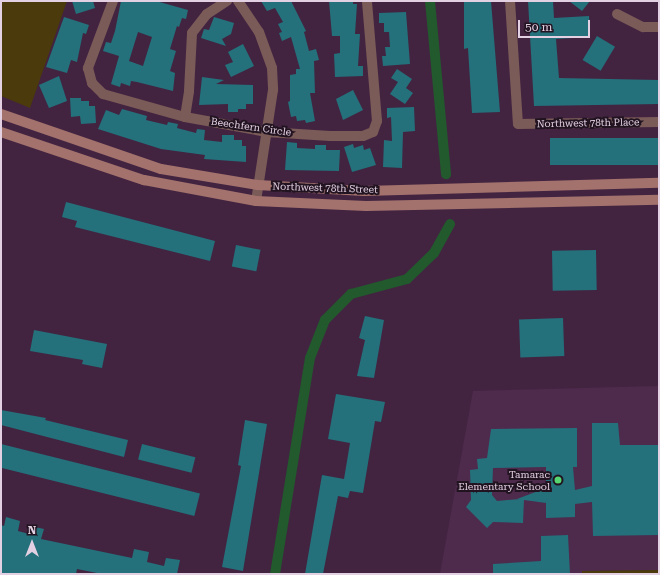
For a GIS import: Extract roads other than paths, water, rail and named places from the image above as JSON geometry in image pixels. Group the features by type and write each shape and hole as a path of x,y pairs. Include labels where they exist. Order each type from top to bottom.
{"street":[{"name":"Beechfern Circle","path":"113,1 88,68 92,83 103,94 185,117 267,132 363,136 373,132 377,121 367,1"},
{"path":"185,117 190,91 192,34 207,14 227,1"},
{"path":"238,1 258,32 272,68 267,132 256,201"},
{"name":"Northwest 78th Place","path":"510,1 518,124 659,122"},
{"path":"617,14 643,27 659,27"},
{"name":"Northwest 78th Street","path":"1,114 161,169 258,185 364,191 659,184"},
{"name":"Northwest 78th Street","path":"1,132 144,180 256,201 381,206 659,200"}],"waterway":[{"path":"430,1 446,174"},
{"path":"275,574 310,358 325,320 351,294 407,279 434,253 450,224"}],"place":[{"name":"Tamarac Elementary School","path":"558,480"}]}
